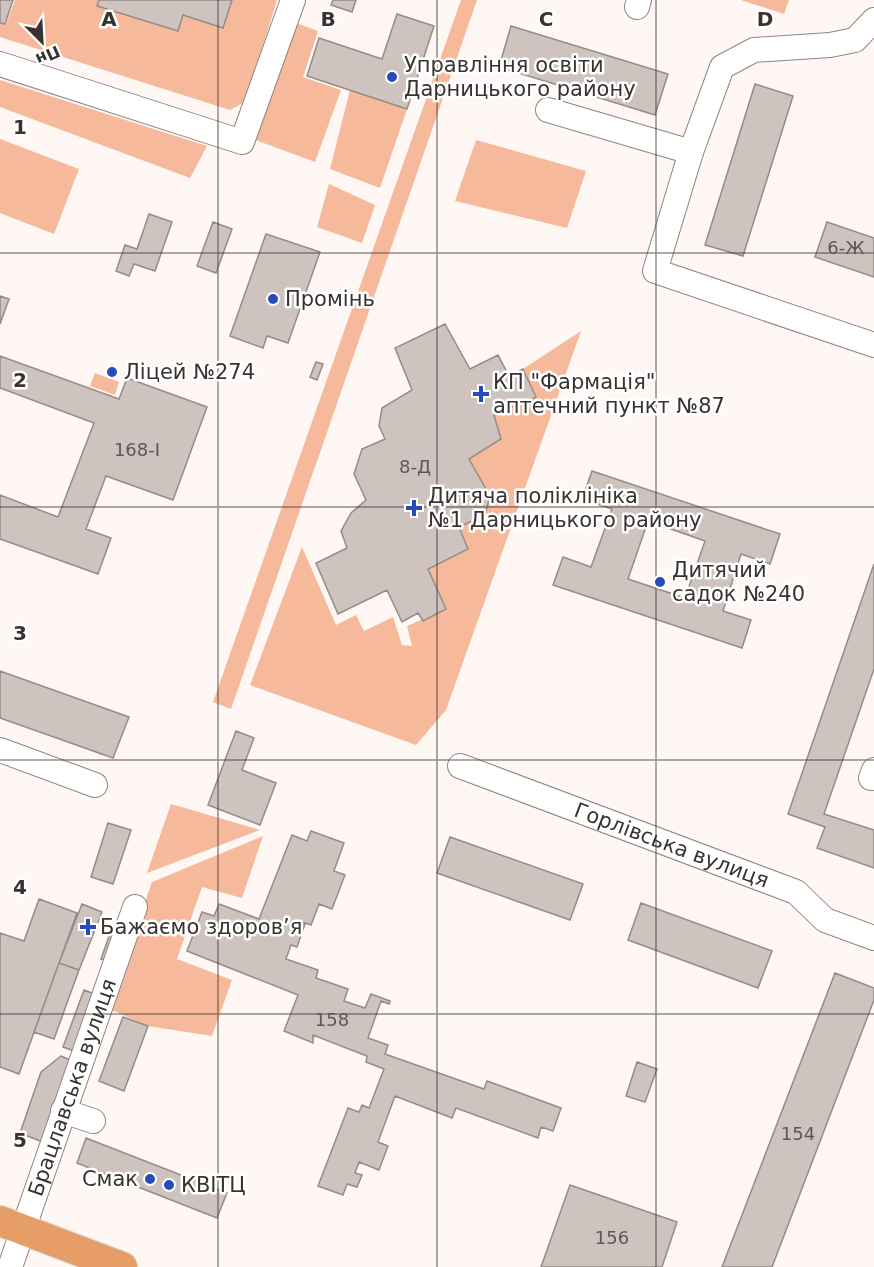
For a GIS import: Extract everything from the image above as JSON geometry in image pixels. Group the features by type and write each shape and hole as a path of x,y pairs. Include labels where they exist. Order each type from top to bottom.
{"main road":[{"path":"11,1225 122,1267"}],"street":[{"path":"0,64 242,142 293,0"},
{"path":"874,20 855,40 830,45 754,50 722,67 691,152 655,271 874,345"},
{"path":"548,110 691,152"},
{"path":"0,750 95,785"},
{"name":"Горлівська вулиця","path":"460,766 796,892 825,920 874,938"},
{"path":"874,770 872,778 874,778"},
{"name":"Брацлавська вулиця","path":"10,1267 11,1225 63,1111 135,907"},
{"path":"63,1111 93,1121"}],"shaded area":[{"path":"15,0 99,0 98,6 178,31 183,15 223,27 232,0 277,0 246,101 230,110 0,37 0,23 6,24"},
{"path":"461,0 477,0 231,709 213,702"},
{"path":"741,0 789,0 784,14"},
{"path":"291,21 318,31 303,77 341,90 315,162 250,138"},
{"path":"0,80 207,146 190,178 0,107"},
{"path":"350,90 407,109 380,188 330,169"},
{"path":"0,139 79,169 54,234 0,213"},
{"path":"476,140 586,171 567,228 455,201"},
{"path":"329,184 375,205 362,243 317,227"},
{"path":"581,331 446,710 416,745 250,685 302,547 336,625 356,615 364,631 393,617 402,645 412,646 407,626 446,609 428,569 468,549 459,527 485,515 490,496 469,459 501,439 494,415 536,397 523,369"},
{"path":"95,373 119,382 115,395 90,386"},
{"path":"171,804 260,830 147,873"},
{"path":"263,836 242,898 202,887 177,959 232,980 212,1036 148,1026 107,1008 152,882"}],"building":[{"path":"0,0 13,0 5,24 0,23"},
{"path":"99,0 232,0 223,28 183,15 178,31 97,6"},
{"path":"333,0 356,0 352,12 331,5"},
{"path":"397,14 434,26 407,109 307,76 319,38 382,59"},
{"path":"511,26 668,74 655,115 499,67"},
{"path":"755,84 793,96 743,256 705,245"},
{"path":"149,214 172,222 155,271 134,264 129,276 116,271 125,245 137,249"},
{"path":"213,222 232,229 216,273 197,266"},
{"path":"827,222 874,238 874,277 815,257"},
{"path":"266,234 320,252 288,343 267,336 263,348 230,336"},
{"path":"0,296 9,299 0,324"},
{"path":"445,324 470,369 498,355 509,376 523,369 536,397 494,415 501,439 469,459 490,496 485,515 459,527 468,549 428,569 446,609 423,621 418,613 402,622 387,590 338,614 316,563 347,548 341,531 351,513 366,500 354,474 362,449 385,439 379,426 382,408 412,390 395,348"},
{"path":"0,356 119,399 127,378 207,407 173,500 106,476 86,529 111,538 98,574 0,539 0,495 58,517 94,423 0,388"},
{"path":"316,362 323,364 317,380 310,377"},
{"path":"592,471 780,534 770,564 741,554 723,611 751,620 742,648 553,585 563,557 591,567 612,509 582,499","holes":["648,521 705,541 685,598 628,579"]},
{"path":"874,564 874,669 824,814 874,830 874,868 817,848 825,827 788,814"},
{"path":"0,671 129,717 113,758 0,718"},
{"path":"236,731 254,738 242,770 276,783 260,825 208,805"},
{"path":"108,823 131,830 113,884 91,877"},
{"path":"311,831 344,843 334,871 345,875 332,909 319,904 311,925 299,921 305,924 297,947 291,945 286,959 318,970 316,978 348,989 344,1001 365,1008 371,994 390,1001 389,1004 381,1001 368,1038 388,1045 385,1054 484,1089 487,1081 561,1108 553,1131 541,1127 538,1138 456,1108 452,1118 395,1096 378,1142 388,1146 379,1170 359,1162 355,1173 362,1175 357,1187 347,1184 343,1195 318,1186 348,1108 359,1112 362,1105 369,1108 384,1069 366,1062 367,1056 313,1035 313,1043 284,1031 298,995 187,951 202,912 214,916 219,904 259,919 292,835 307,841"},
{"path":"450,837 583,884 570,920 437,873"},
{"path":"39,899 77,913 19,1074 0,1067 0,933 24,941"},
{"path":"641,903 772,951 758,988 628,940"},
{"path":"82,904 102,912 79,970 59,963"},
{"path":"112,928 121,931 110,962 101,959"},
{"path":"59,963 79,970 54,1039 34,1032"},
{"path":"835,973 874,988 874,1000 772,1267 722,1267"},
{"path":"84,990 100,996 79,1053 63,1047"},
{"path":"123,1017 148,1026 124,1091 99,1081"},
{"path":"61,1056 77,1063 45,1143 20,1133 41,1072"},
{"path":"637,1062 657,1069 645,1102 626,1096"},
{"path":"86,1138 227,1193 217,1218 77,1163"},
{"path":"570,1185 677,1222 662,1267 541,1267"}],"place":[{"name":"Управління освіти Дарницького району","path":"392,77"},
{"name":"Промінь","path":"273,299"},
{"name":"Ліцей №274","path":"112,372"},
{"name":"КП \"Фармація\" аптечний пункт №87","path":"481,394"},
{"name":"Дитяча поліклініка №1 Дарницького району","path":"414,508"},
{"name":"Дитячий садок №240","path":"660,582"},
{"name":"Бажаємо здоровʼя","path":"88,927"},
{"name":"Смак","path":"150,1179"},
{"name":"КВІТЦ","path":"169,1185"}]}
